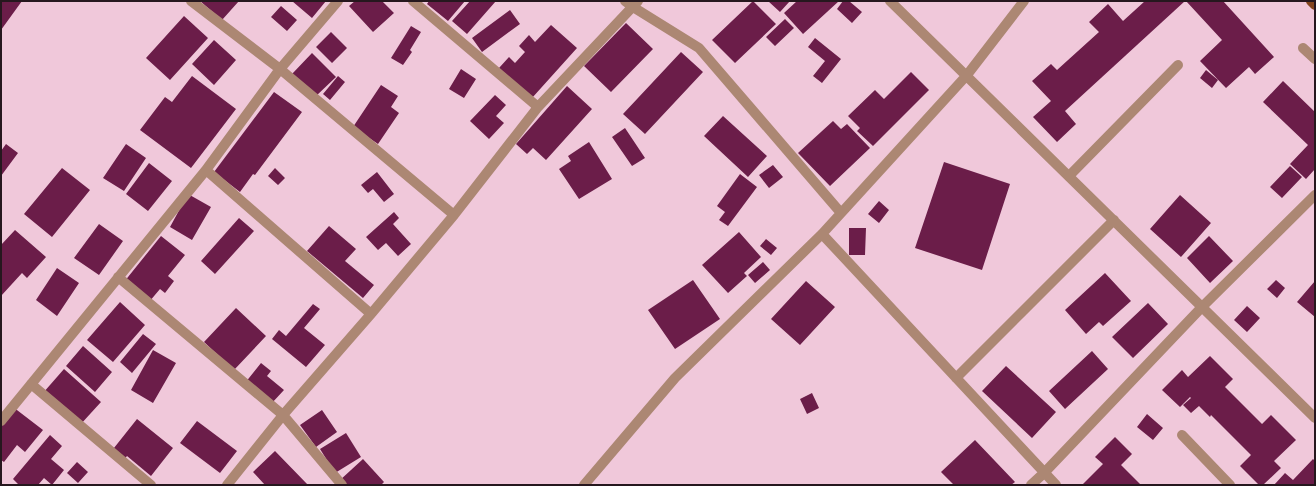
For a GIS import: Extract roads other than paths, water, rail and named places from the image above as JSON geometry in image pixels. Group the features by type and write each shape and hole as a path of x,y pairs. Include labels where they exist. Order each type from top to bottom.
{"main road":[{"path":"1311,1 1315,5"}],"street":[{"path":"191,1 280,69 454,215"},
{"path":"1,421 206,170 280,69 338,1"},
{"path":"413,1 538,107"},
{"path":"890,1 1315,418"},
{"path":"584,485 675,378 822,234 967,75 1024,1"},
{"path":"227,485 282,415 371,314 454,215 538,107 632,3 699,48 841,213"},
{"path":"1302,48 1315,59"},
{"path":"1069,176 1178,65"},
{"path":"206,170 371,314"},
{"path":"1031,485 1202,307 1315,195"},
{"path":"956,378 1114,220"},
{"path":"822,234 1056,485"},
{"path":"118,277 282,415 342,485"},
{"path":"31,384 151,485"},
{"path":"1182,435 1230,485"}]}
